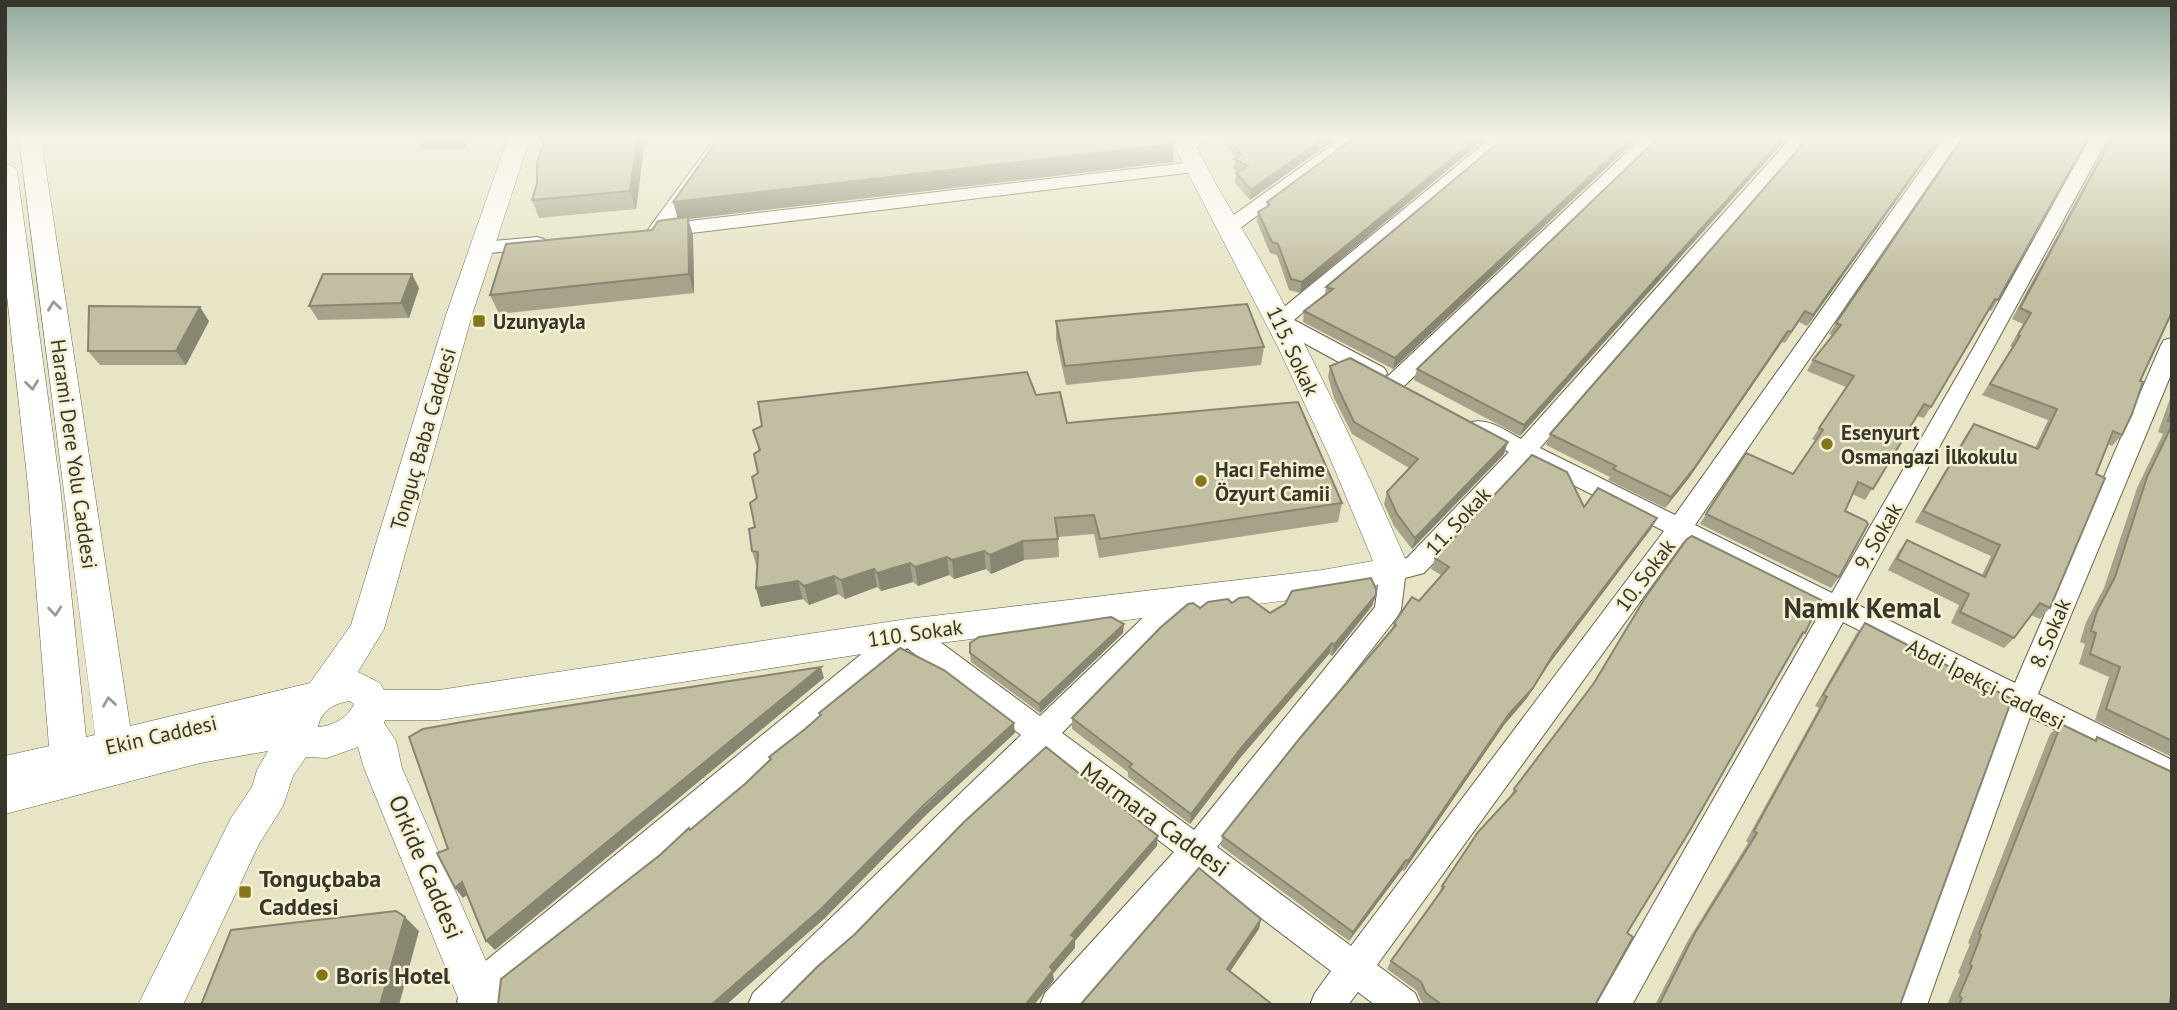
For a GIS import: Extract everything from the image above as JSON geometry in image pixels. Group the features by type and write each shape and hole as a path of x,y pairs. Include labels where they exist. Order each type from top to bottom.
{"street":[{"name":"Harami Dere Yolu Caddesi","path":"6,185 44,486 69,768"},
{"name":"Harami Dere Yolu Caddesi","path":"37,185 117,757"},
{"name":"Tonguç Baba Caddesi","path":"341,723 300,716 321,695 367,629 459,315 503,185"},
{"path":"687,185 651,232 952,185"},
{"name":"115. Sokak","path":"1208,185 1279,321 1393,570"},
{"path":"1228,228 1288,185"},
{"path":"1418,395 1279,321 1445,185"},
{"path":"1394,383 1603,185"},
{"name":"11. Sokak","path":"1393,570 1415,566 1524,451 1759,185"},
{"name":"10. Sokak","path":"1327,1005 1679,528 1920,185"},
{"name":"9. Sokak","path":"1613,1005 1985,347 2073,185"},
{"path":"482,248 550,242"},
{"name":"8. Sokak","path":"1910,1005 2021,702 2172,345"},
{"name":"Abdi İpekçi Caddesi","path":"1453,414 2021,702 2172,775"},
{"path":"1057,1005 1196,849 1388,610 1393,570"},
{"name":"110. Sokak","path":"341,723 408,716 439,705 907,633 1322,583 1393,570"},
{"path":"765,1005 1177,601"},
{"path":"160,1005 245,831 268,794 294,774 341,723 367,629"},
{"path":"478,999 907,633"},
{"name":"Marmara Caddesi","path":"907,633 1403,1005"},
{"name":"Ekin Caddesi","path":"5,773 69,768 117,757 301,703 347,686 341,723 200,747 117,757"},
{"name":"Orkide Caddesi","path":"341,723 359,753 383,768 478,999"},
{"name":"Ekin Caddesi","path":"5,797 69,768"}],"building":[{"path":"536,185 631,185 630,191 532,200"},
{"path":"685,185 819,185 673,202"},
{"path":"1290,185 1420,185 1302,282 1291,279 1278,244 1272,242 1258,212 1270,205 1267,202"},
{"path":"1448,185 1580,185 1395,358 1304,311 1333,289 1326,287"},
{"path":"1609,185 1740,185 1524,425 1417,369"},
{"path":"1767,185 1905,185 1813,315 1805,311 1791,332 1788,331 1695,467 1671,497 1550,434"},
{"path":"1931,185 2062,185 1998,300 1995,299 1931,407 1924,404 1873,489 1858,482 1845,511 1868,524 1839,577 1706,514 1746,453 1793,474 1823,430 1819,428 1854,376 1813,360 1841,325 1836,323"},
{"path":"2086,185 2172,185 2172,312 2140,381 2143,382 2122,435 2113,431 2096,474 2105,478 2050,608 2040,603 2014,638 1960,612 1969,594 1897,559 1907,540 1985,577 2000,545 1923,511 1974,424 2038,449 2057,409 1990,384 2031,313 2020,308"},
{"path":"688,217 689,274 490,295 506,244 652,230 658,221"},
{"path":"323,274 412,274 401,303 309,306"},
{"path":"1247,304 1264,347 1065,366 1056,321"},
{"path":"89,306 200,307 176,351 88,351"},
{"path":"1350,358 1508,442 1415,538 1397,514 1387,492 1418,459 1354,422 1330,366"},
{"path":"1027,372 1036,395 1060,392 1067,423 1298,402 1342,503 1100,539 1094,515 1055,518 1058,539 1023,541 990,555 984,551 952,560 947,557 915,567 910,563 877,573 874,569 841,580 834,576 804,586 798,581 756,588 758,552 752,551 749,529 755,527 750,503 757,498 752,477 758,473 754,454 760,450 753,430 762,426 758,402"},
{"path":"2172,425 2172,741 2106,709 2120,667 2090,654 2096,633 2091,631 2097,611 2115,577 2147,477"},
{"path":"1532,455 1567,472 1584,507 1598,488 1657,518 1554,653 1533,688 1509,714 1408,861 1406,860 1353,932 1222,836 1300,738 1396,625 1394,623 1412,597 1419,601 1449,567 1435,558"},
{"path":"1692,536 1821,600 1805,633 1803,632 1689,832 1627,933 1633,937 1595,1005 1442,1005 1426,993 1421,982 1391,961 1444,887 1442,886 1478,832 1516,791 1514,789 1594,683 1645,598 1687,539"},
{"path":"1371,578 1376,595 1242,747 1191,814 1129,767 1132,764 1072,718 1161,627 1188,604 1193,603 1200,608 1208,602 1228,599 1232,603 1239,598 1248,597 1270,613 1285,604 1292,591"},
{"path":"1111,617 1124,624 1039,704 970,653 970,643 979,637"},
{"path":"1865,623 2012,699 1900,1005 1659,1005 1695,933 1757,833 1754,831 1827,697 1823,695"},
{"path":"900,648 944,670 1014,723 925,804 821,909 711,1005 498,1005 501,979 660,855 746,783 771,759 769,757 821,715 819,713"},
{"path":"821,667 486,941 462,882 455,888 437,853 448,849 409,737 423,729 468,721"},
{"path":"2061,724 2096,741 2097,737 2172,772 2172,993 2169,1005 1959,1005 1962,998 1959,996 1972,966 1970,964 1981,935 1979,934"},
{"path":"1046,747 1158,836 1071,935 1075,938 1050,967 1053,970 1025,1005 779,1005 855,934 964,822"},
{"path":"1199,868 1261,919 1227,969 1273,1005 1080,1005"},
{"name":"Boris Hotel","path":"396,911 405,917 380,1005 201,1005 231,930"}],"place":[{"name":"Uzunyayla","path":"479,321"},
{"name":"Esenyurt Osmangazi İlkokulu","path":"1827,444"},
{"name":"Hacı Fehime Özyurt Camii","path":"1201,481"},
{"name":"Tonguçbaba Caddesi","path":"245,892"},
{"name":"Boris Hotel","path":"322,975"}],"district":[{"name":"Namık Kemal","path":"1862,607"}]}
